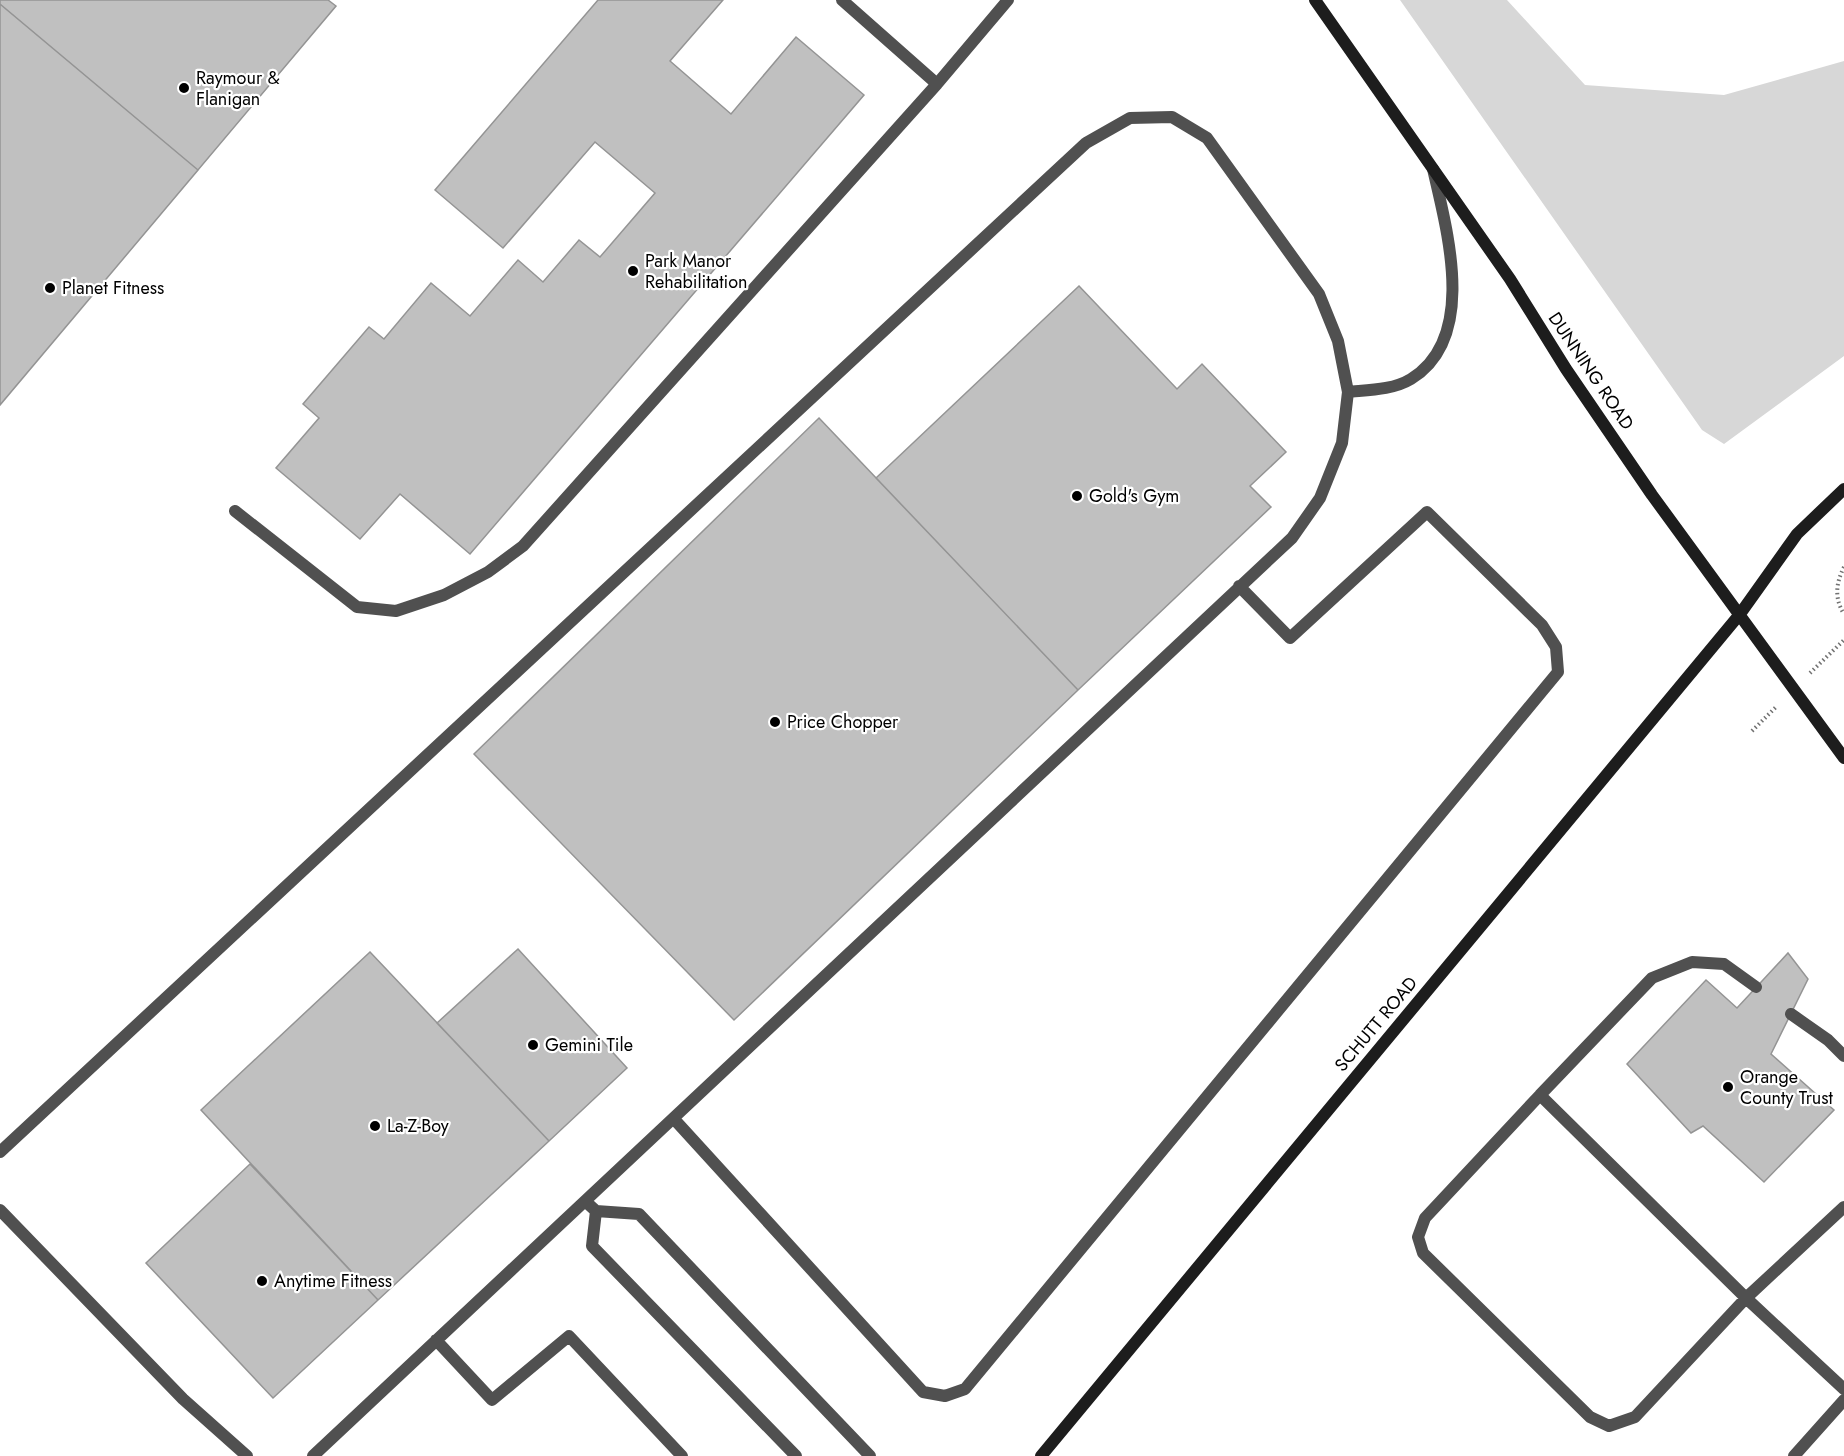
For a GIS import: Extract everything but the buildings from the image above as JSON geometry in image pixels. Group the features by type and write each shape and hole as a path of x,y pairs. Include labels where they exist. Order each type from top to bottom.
{"street":[{"path":"842,0 937,84"},
{"path":"235,511 357,607 396,611 444,595 488,572 523,546 937,84 1008,0"},
{"name":"DUNNING ROAD","path":"1315,0 1433,168 1612,437 1844,758"},
{"path":"0,1152 1086,143 1130,118 1172,117 1207,138 1319,294 1338,341 1348,392 1342,443 1320,498 1292,538 313,1456"},
{"path":"1348,392 1380,389 1410,380 1435,358 1450,321 1452,286 1450,245 1433,168"},
{"name":"SCHUTT ROAD","path":"1041,1456 1740,614 1797,534 1844,489"},
{"path":"674,1119 923,1392 945,1396 965,1389 1558,672 1556,647 1542,625 1427,512 1290,638 1239,586"},
{"path":"1756,987 1724,964 1692,962 1652,978 1425,1218 1418,1237 1423,1253 1590,1417 1609,1426 1635,1417 1746,1298 1844,1207"},
{"path":"1791,1014 1828,1040 1844,1056"},
{"path":"1540,1095 1746,1298 1844,1389"},
{"path":"585,1201 596,1211 639,1214 870,1456"},
{"path":"0,1210 183,1399 247,1456"},
{"path":"596,1211 592,1246 796,1456"},
{"path":"436,1340 492,1400 569,1336 682,1456"},
{"path":"1794,1456 1844,1400"}],"path":[{"path":"1844,567 1837,586 1838,604 1844,614"}],"shaded area":[{"path":"1400,0 1507,0 1585,85 1724,95 1844,61 1844,356 1724,444 1702,430"}],"place":[{"name":"Raymour & Flanigan","path":"184,88"},
{"name":"Park Manor Rehabilitation","path":"633,271"},
{"name":"Planet Fitness","path":"50,288"},
{"name":"Gold's Gym","path":"1077,496"},
{"name":"Price Chopper","path":"775,722"},
{"name":"Gemini Tile","path":"533,1045"},
{"name":"Orange County Trust","path":"1728,1087"},
{"name":"La-Z-Boy","path":"375,1126"},
{"name":"Anytime Fitness","path":"262,1281"}]}
